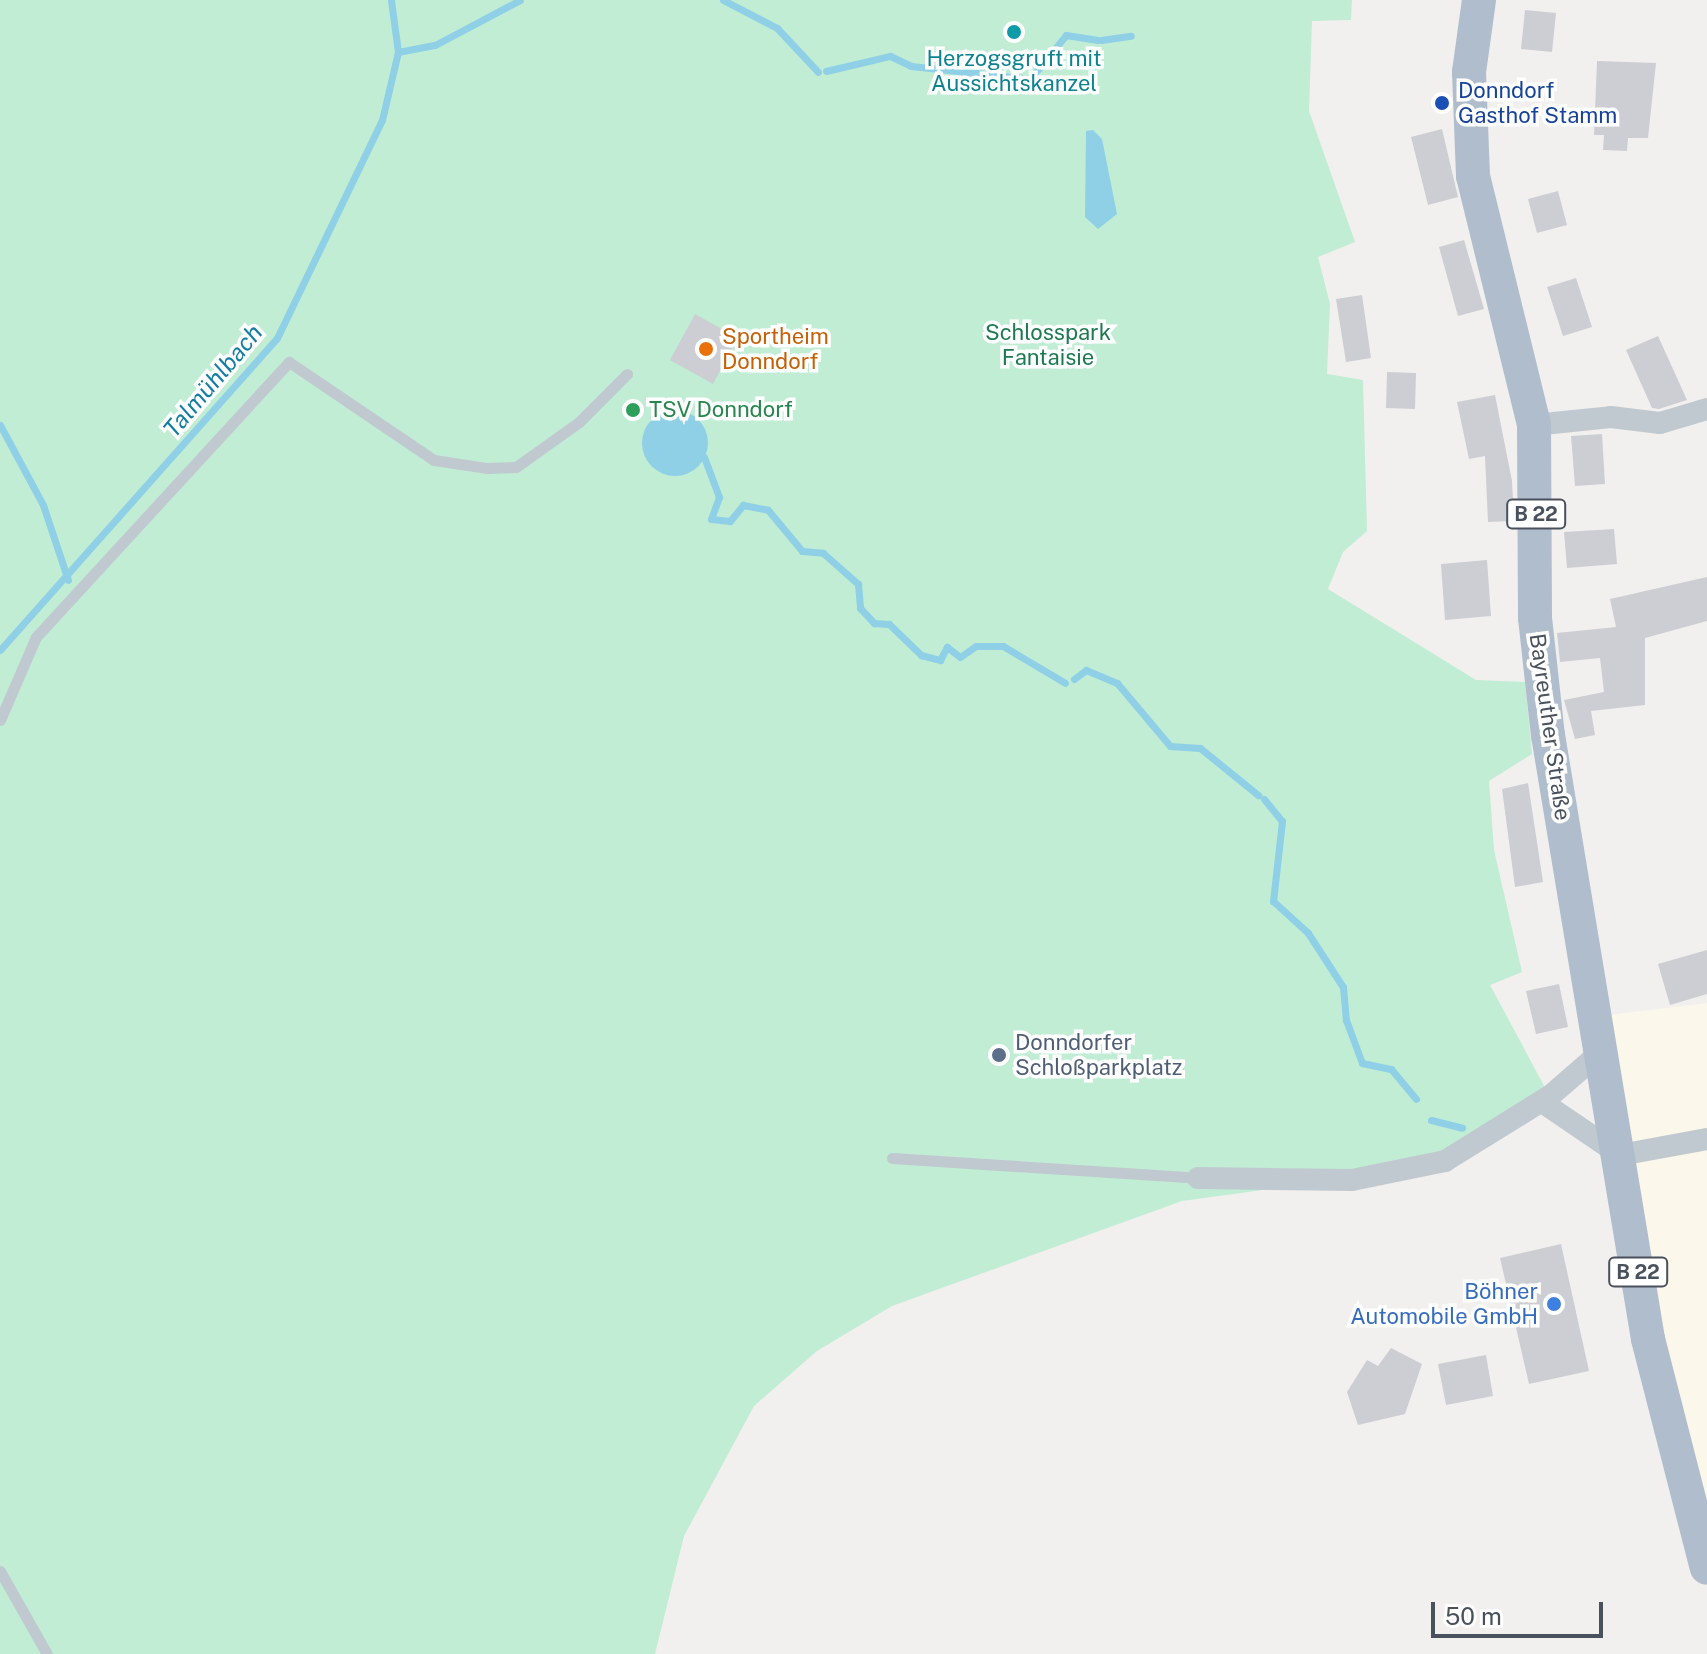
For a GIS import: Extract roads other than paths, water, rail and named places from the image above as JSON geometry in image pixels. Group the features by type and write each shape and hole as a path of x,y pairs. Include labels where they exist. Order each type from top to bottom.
{"main road":[{"name":"Bayreuther Straße","path":"1479,0 1469,72 1473,176 1534,425 1535,618 1620,1155 1675,1452 1707,1568"}],"street":[{"path":"1534,425 1703,419"},
{"path":"1198,1178 1352,1180 1445,1161 1542,1102 1602,1051"},
{"path":"1542,1102 1620,1155 1707,1139"}],"lane":[{"path":"0,720 36,637 289,362 434,460 487,468 516,467 579,422 627,374"},
{"path":"892,1158 1198,1178"},
{"path":"0,1571 47,1654"}],"water":[{"path":"1093,130 1102,139 1117,214 1098,229 1085,217 1086,131"},
{"path":"675,410 698,420 708,443 698,466 675,476 652,466 642,443 652,420"}],"waterway":[{"name":"Talmühlbach","path":"0,650 277,338 382,120 398,52 391,0"},
{"path":"398,52 435,45 520,0"},
{"path":"723,0 777,28 818,72"},
{"path":"826,71 890,56 911,66 1030,79 1066,35 1098,40"},
{"path":"1101,40 1131,36"},
{"path":"0,425 43,505 68,580"},
{"path":"704,457 719,497 711,519 730,521 743,505 768,510 802,551 823,553 858,584 860,608 874,623 889,624 921,655 940,660 947,647 960,657 976,646 1003,646 1065,683"},
{"path":"1074,679 1086,670 1117,683 1170,746 1200,748 1258,795"},
{"path":"1264,799 1282,821 1273,901 1308,933 1343,987 1346,1020 1362,1063 1391,1069 1416,1099"},
{"path":"1431,1120 1462,1128"}],"place":[{"name":"Herzogsgruft mit Aussichtskanzel","path":"1014,32"},
{"name":"Donndorf Gasthof Stamm","path":"1442,103"},
{"name":"Sportheim Donndorf","path":"706,349"},
{"name":"TSV Donndorf","path":"633,410"},
{"name":"Donndorfer Schloßparkplatz","path":"999,1055"},
{"name":"Böhner Automobile GmbH","path":"1554,1304"}],"park label":[{"name":"Schlosspark Fantaisie","path":"1048,344"}]}
